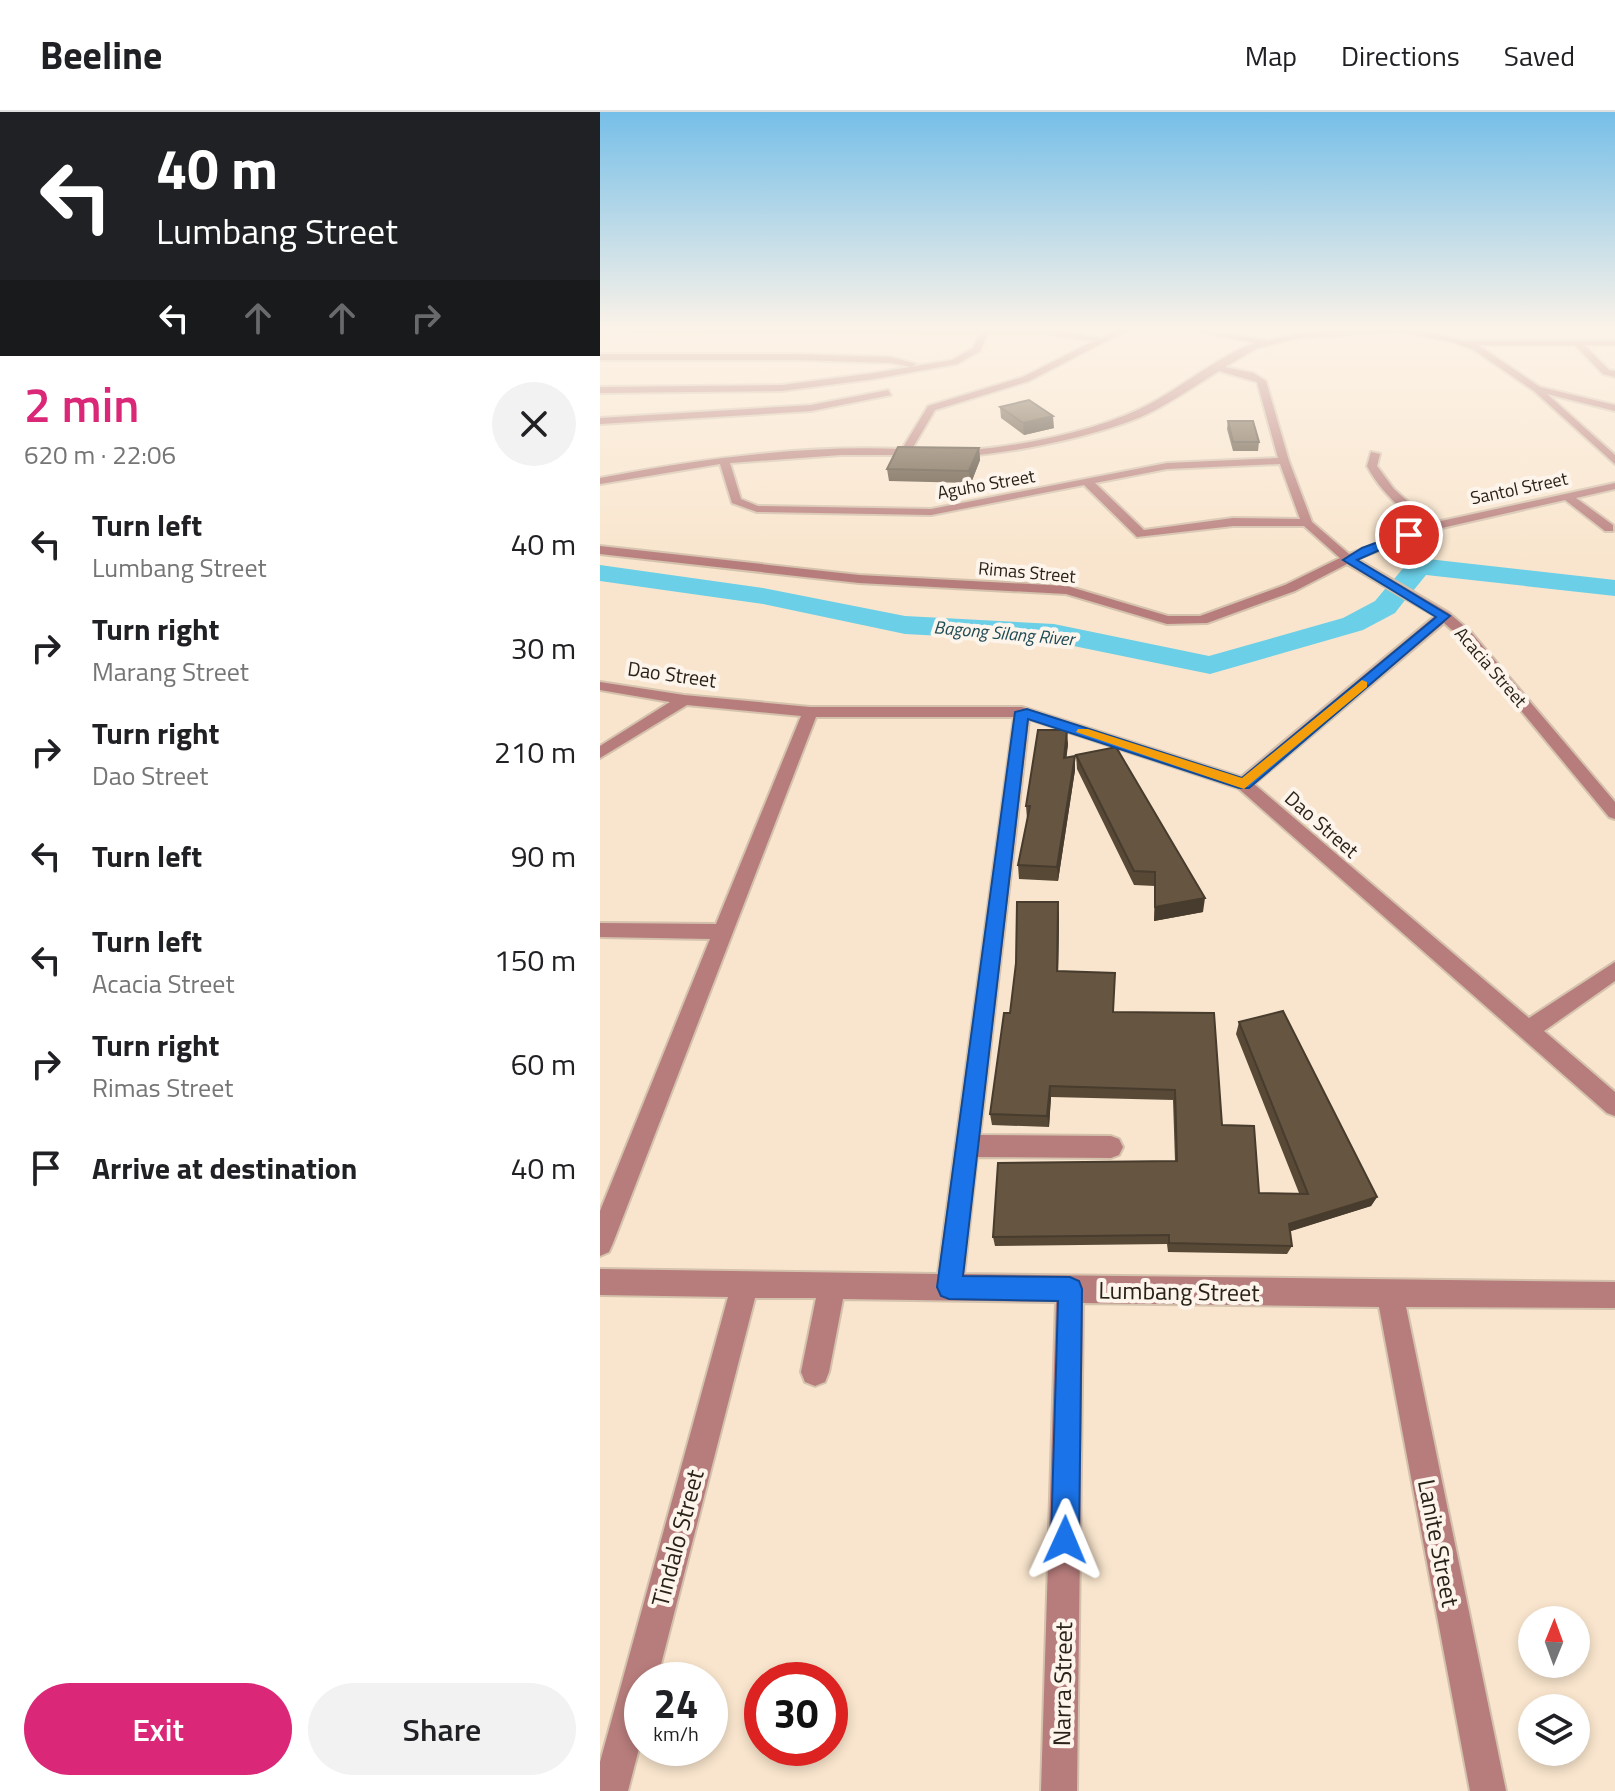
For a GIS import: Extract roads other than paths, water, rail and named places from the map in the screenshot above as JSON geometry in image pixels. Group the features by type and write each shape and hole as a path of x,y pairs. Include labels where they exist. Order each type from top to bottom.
{"street":[{"path":"600,421 814,407"},
{"path":"905,452 933,407"},
{"path":"946,454 994,452 1120,422 1151,407"},
{"name":"Acacia Street","path":"1269,407 1307,523 1349,560 1444,616 1465,634 1615,813"},
{"path":"1554,407 1615,461"},
{"path":"600,481 724,460 832,450 930,454"},
{"path":"1375,454 1372,466 1380,480 1410,512 1430,527"},
{"name":"Aguho Street","path":"724,460 736,501 757,509 931,512 1167,466 1284,461"},
{"path":"1087,482 1141,534 1233,522 1307,523"},
{"name":"Santol Street","path":"1430,527 1615,486"},
{"path":"1566,496 1609,528"},
{"name":"Rimas Street","path":"600,550 859,579 1067,590 1167,620 1202,620 1290,588 1366,550 1430,527"},
{"path":"1244,784 1444,616"},
{"name":"Dao Street","path":"600,686 684,700 810,712 1022,712 1244,784 1615,1106"},
{"path":"600,753 684,700"},
{"path":"600,1243 810,712"},
{"path":"949,1287 1022,712"},
{"path":"600,930 723,932"},
{"path":"1528,1030 1615,970"},
{"path":"967,1146 1111,1147"},
{"name":"Lumbang Street","path":"600,1282 1615,1295"},
{"name":"Tindalo Street","path":"610,1791 745,1284"},
{"path":"815,1372 832,1285"},
{"name":"Narra Street","path":"1059,1791 1070,1289"},
{"name":"Lanite Street","path":"1390,1294 1488,1791"}],"waterway":[{"name":"Bagong Silang River","path":"1403,585 1419,566 1615,588"},
{"name":"Bagong Silang River","path":"600,573 763,596 905,625 1054,633 1210,665 1353,624 1385,607 1395,595"}]}
